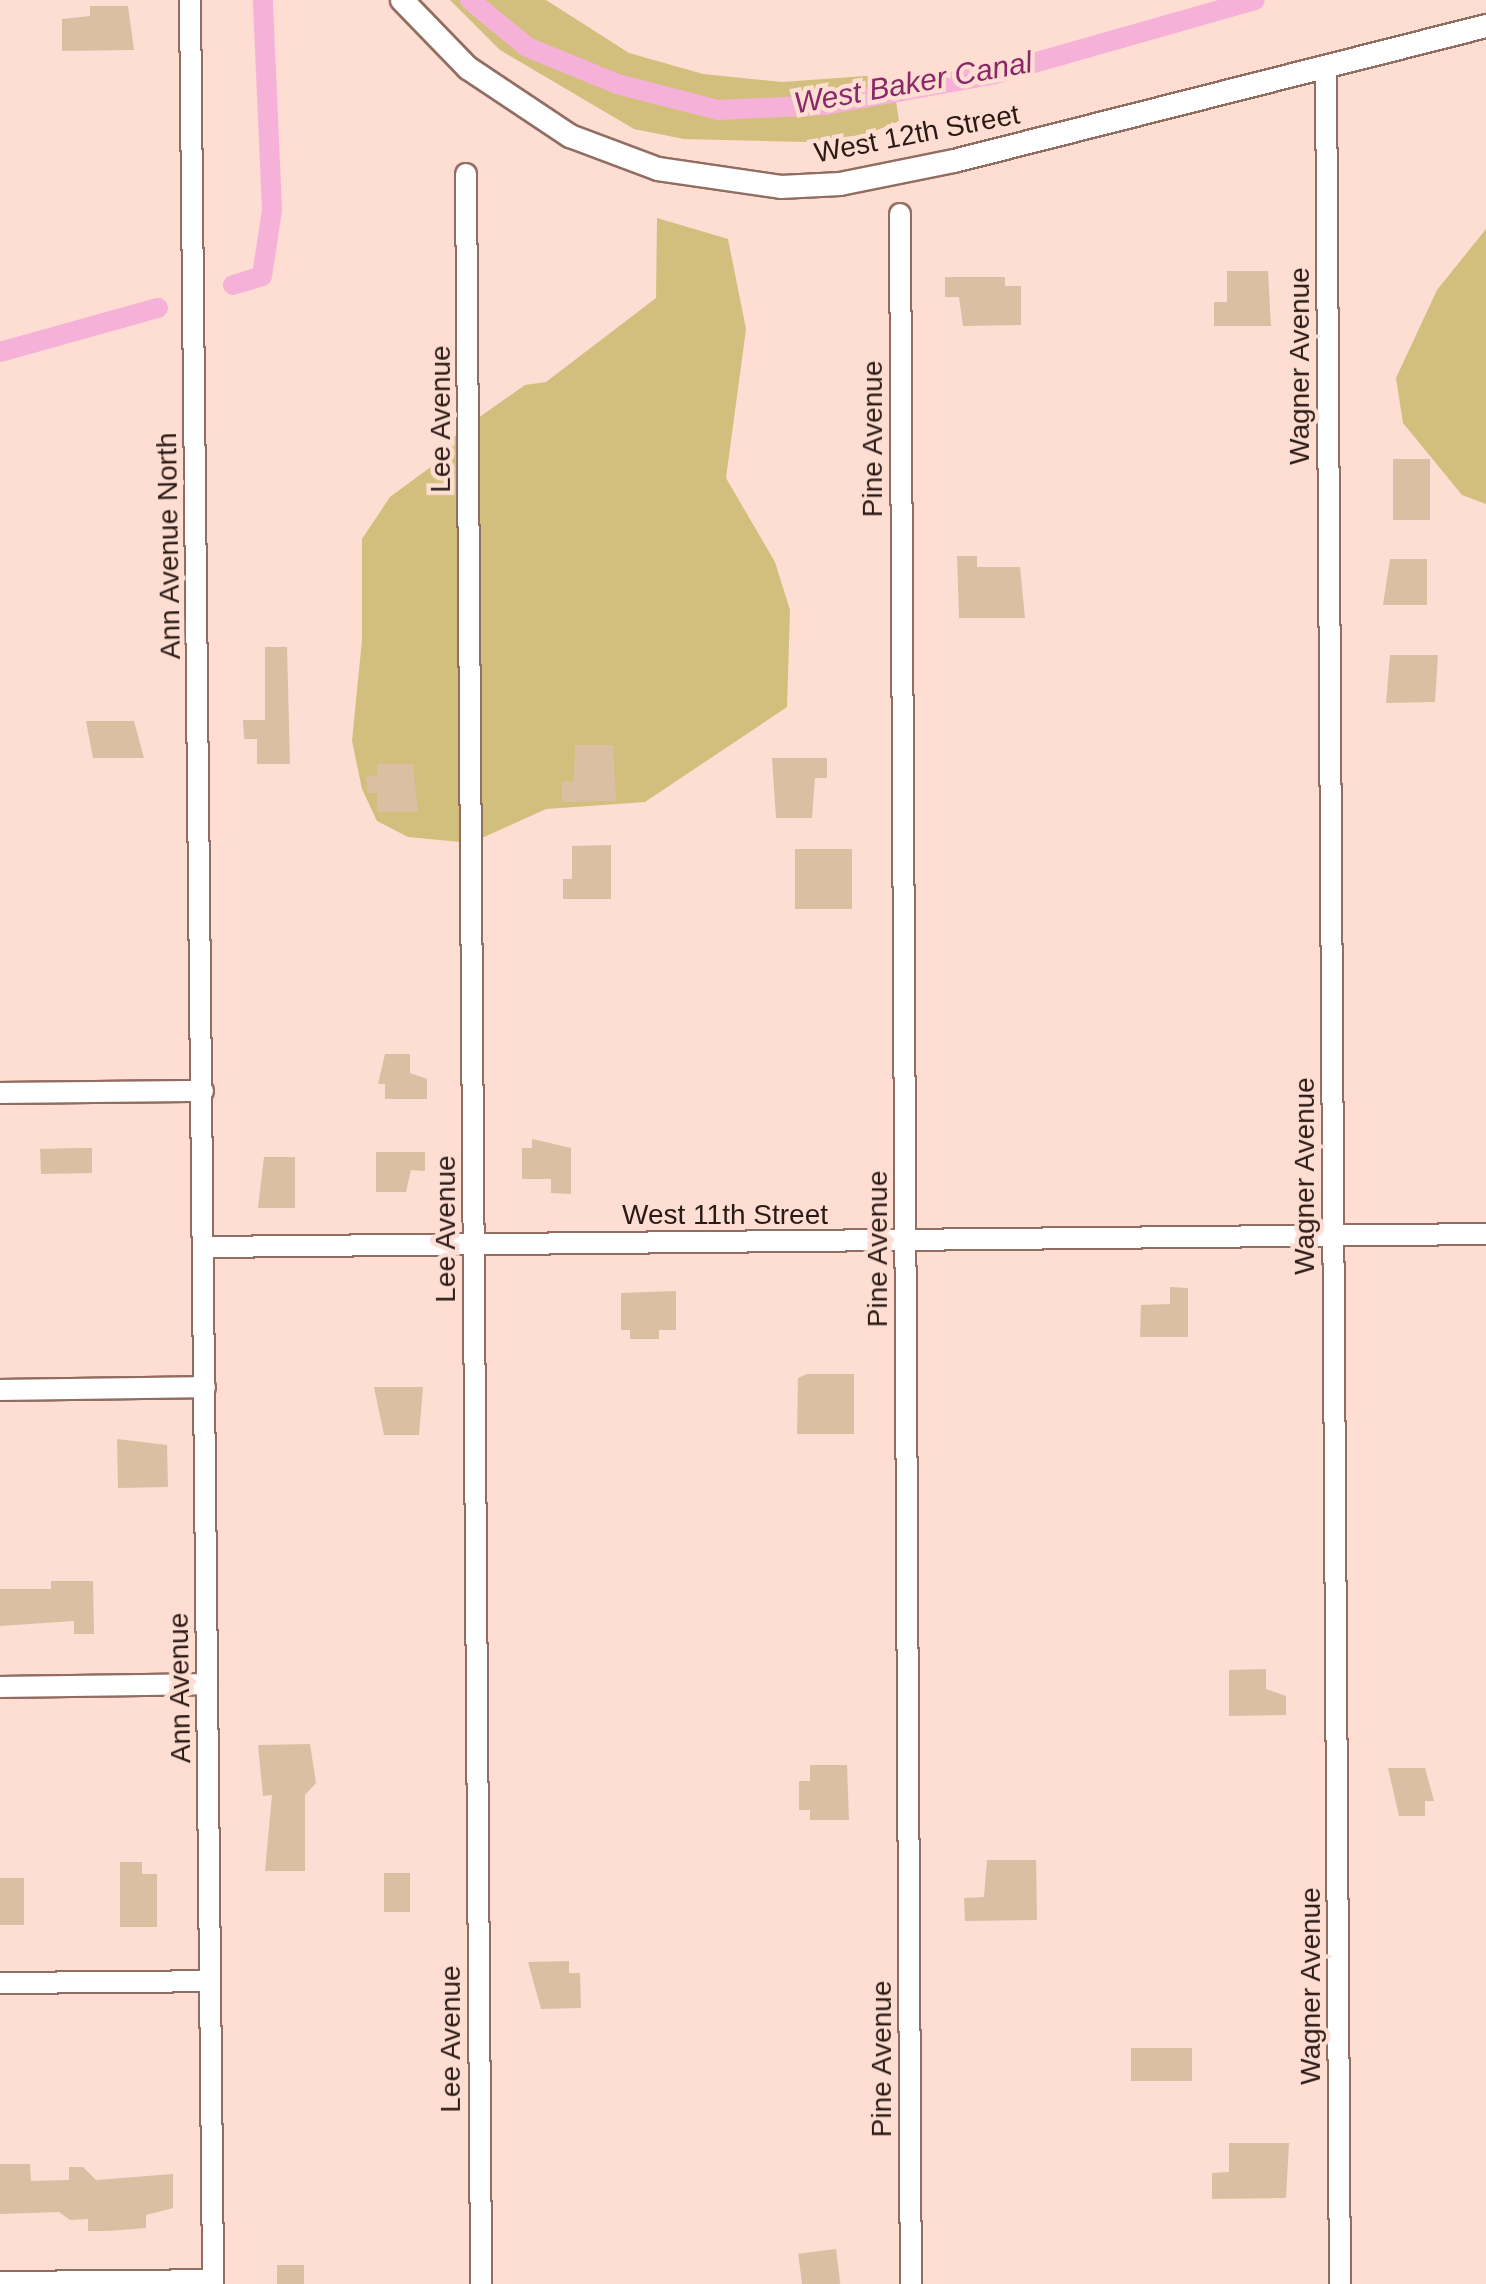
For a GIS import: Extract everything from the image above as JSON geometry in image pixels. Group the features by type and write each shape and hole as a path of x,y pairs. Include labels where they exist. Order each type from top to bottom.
{"street":[{"name":"Ann Avenue North","path":"190,0 203,1091"},
{"name":"West 12th Street","path":"402,0 468,68 570,136 658,169 752,186 884,177 1486,26"},
{"name":"Wagner Avenue","path":"1326,67 1340,2284"},
{"name":"Lee Avenue","path":"466,174 476,1091 470,1244 480,2284"},
{"name":"Pine Avenue","path":"900,214 911,2284"},
{"path":"0,1093 203,1091"},
{"name":"Ann Avenue","path":"203,1091 213,2282"},
{"name":"West 11th Street","path":"204,1246 1486,1234"},
{"path":"0,1390 205,1387"},
{"path":"0,1687 207,1684"},
{"path":"0,1983 210,1981"},
{"path":"0,2282 213,2282"}],"shaded area":[{"path":"450,0 546,0 629,53 703,74 782,82 880,75 894,88 899,121 868,134 807,142 684,139 634,129 500,50"},
{"path":"657,218 728,239 746,329 726,478 775,562 790,610 787,707 645,802 546,809 471,843 408,837 377,821 362,789 352,741 362,640 362,539 390,497 432,466 441,448 471,423 525,385 546,382 656,298"},
{"path":"1486,229 1486,504 1462,495 1403,423 1396,378 1437,290"}],"building":[{"path":"90,6 128,6 134,50 62,51 62,19 90,16"},
{"path":"1227,271 1268,271 1271,326 1214,326 1214,302 1227,302"},
{"path":"945,277 1005,277 1005,286 1021,286 1021,325 963,326 959,297 945,297"},
{"path":"1393,459 1430,459 1430,520 1393,520"},
{"path":"957,556 977,556 977,567 1020,567 1025,618 959,618"},
{"path":"1390,559 1427,559 1427,605 1383,605"},
{"path":"265,647 287,647 290,764 257,764 257,739 244,739 243,720 265,720"},
{"path":"1390,655 1438,655 1435,702 1386,703"},
{"path":"86,721 134,721 144,758 93,758"},
{"path":"575,745 613,745 616,801 562,802 562,782 574,782"},
{"path":"772,758 827,758 827,778 815,778 812,818 776,818"},
{"path":"377,764 413,764 418,812 377,812 377,793 367,793 366,777 377,776"},
{"path":"611,845 611,899 563,899 563,879 572,879 572,846"},
{"path":"795,849 852,849 852,909 795,909"},
{"path":"385,1054 410,1054 410,1073 427,1079 427,1099 385,1099 385,1084 378,1084"},
{"path":"532,1139 571,1148 571,1194 551,1193 551,1179 522,1179 522,1148 532,1148"},
{"path":"92,1148 92,1173 41,1174 40,1149"},
{"path":"376,1152 425,1152 425,1171 411,1170 406,1192 376,1192"},
{"path":"264,1157 295,1157 295,1208 258,1208"},
{"path":"1170,1287 1188,1288 1188,1337 1140,1337 1141,1305 1170,1304"},
{"path":"676,1291 676,1330 659,1330 659,1339 630,1339 630,1330 621,1330 621,1293"},
{"path":"807,1374 854,1374 854,1434 797,1434 798,1378"},
{"path":"374,1387 423,1387 419,1435 384,1435"},
{"path":"117,1439 167,1445 168,1487 118,1488"},
{"path":"51,1581 93,1581 94,1634 74,1634 74,1621 0,1626 0,1589 51,1589"},
{"path":"1266,1669 1266,1689 1286,1696 1286,1715 1229,1716 1229,1670"},
{"path":"310,1744 316,1783 305,1795 305,1871 265,1871 272,1795 263,1796 258,1745"},
{"path":"810,1765 847,1765 849,1820 810,1820 810,1810 799,1810 799,1781 810,1781"},
{"path":"1388,1768 1425,1768 1434,1801 1425,1801 1425,1816 1399,1816"},
{"path":"987,1860 1036,1860 1037,1920 965,1921 964,1898 984,1897"},
{"path":"120,1862 142,1862 142,1874 157,1874 157,1927 120,1927"},
{"path":"384,1873 410,1873 410,1912 384,1912"},
{"path":"0,1878 24,1878 24,1925 0,1925"},
{"path":"569,1961 569,1973 580,1973 581,2008 541,2009 528,1962"},
{"path":"1131,2048 1192,2048 1192,2081 1131,2081"},
{"path":"1229,2143 1289,2143 1286,2198 1212,2199 1212,2173 1229,2172"},
{"path":"0,2164 30,2164 31,2181 69,2180 69,2167 83,2167 96,2180 173,2174 173,2208 146,2215 146,2228 108,2231 88,2231 88,2219 70,2220 59,2212 0,2214"},
{"path":"836,2249 840,2284 802,2284 798,2254"},
{"path":"277,2265 304,2265 304,2284 277,2284"}],"waterway":[{"path":"233,285 262,276 272,210 263,0"},
{"name":"West Baker Canal","path":"470,0 527,47 617,84 718,110 825,105 995,74 1255,0"},
{"path":"0,352 158,308"}]}
